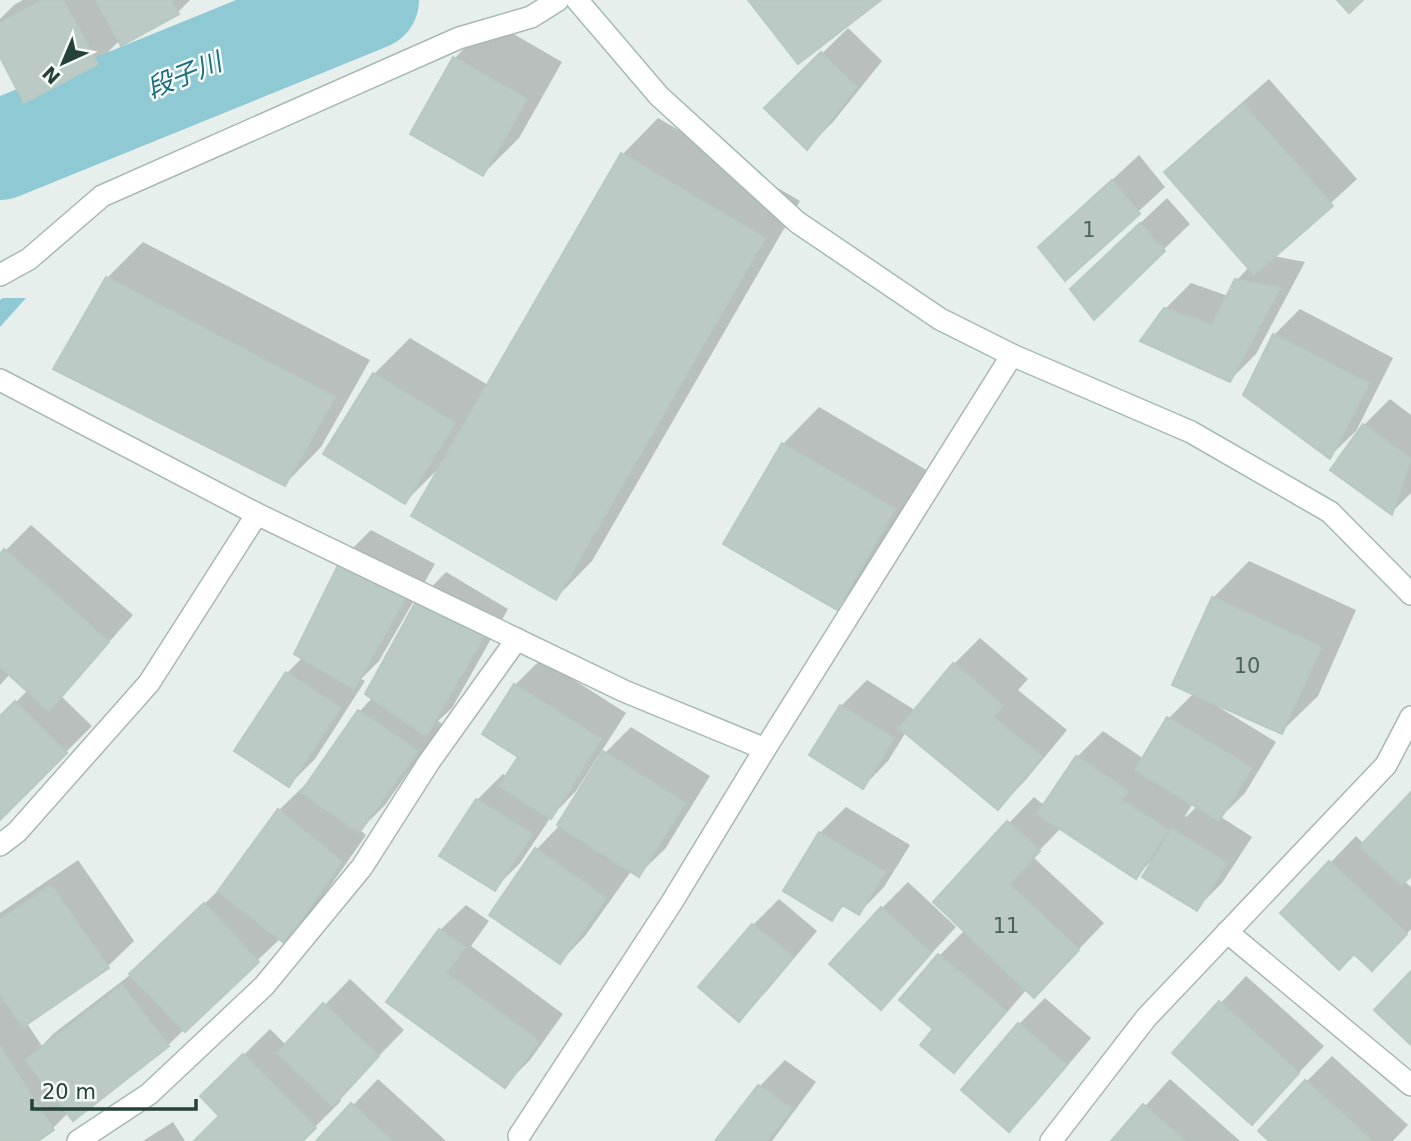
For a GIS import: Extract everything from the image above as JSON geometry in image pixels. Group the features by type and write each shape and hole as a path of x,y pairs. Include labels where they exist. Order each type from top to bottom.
{"street":[{"path":"0,275 29,259 102,196 459,38 531,17 558,0"},
{"path":"577,0 659,96 797,222 940,319 1012,355 1191,432 1330,512 1411,594"},
{"path":"519,1136 673,902 765,749 1012,355"},
{"path":"0,380 257,514 624,691 765,749"},
{"path":"0,845 17,832 149,684 257,514"},
{"path":"78,1141 149,1094 264,986 362,867 429,762 517,639"},
{"path":"1051,1141 1146,1018 1386,765 1411,717"},
{"path":"1227,932 1411,1085"}],"water":[{"path":"26,298 0,327 0,300"}],"building":[{"path":"42,0 63,0 98,64 24,103 0,57 0,23"},
{"path":"96,0 171,0 179,14 121,46"},
{"path":"748,0 881,0 798,64"},
{"path":"1337,0 1363,0 1349,13"},
{"path":"821,52 857,87 807,150 764,108"},
{"path":"453,57 527,99 483,176 410,134"},
{"path":"1243,104 1333,206 1254,275 1164,172"},
{"path":"621,153 765,238 556,600 411,516"},
{"path":"1112,180 1140,214 1065,281 1038,247"},
{"path":"1140,223 1165,251 1094,320 1070,289"},
{"path":"106,277 335,397 285,486 53,369"},
{"path":"1235,279 1280,288 1230,382 1140,341 1164,308 1212,325"},
{"path":"1273,334 1369,384 1330,459 1243,395"},
{"path":"373,373 455,423 405,504 323,454"},
{"path":"1363,424 1411,459 1392,515 1330,470"},
{"path":"782,443 895,509 837,610 723,544"},
{"path":"4,549 109,642 49,711 0,667 0,554"},
{"path":"343,555 410,590 354,689 294,654"},
{"path":"419,596 484,636 426,736 365,694"},
{"path":"1212,597 1321,647 1282,734 1172,685"},
{"path":"953,663 1003,705 993,717 1042,757 998,810 899,728"},
{"path":"286,672 340,708 289,787 234,751"},
{"path":"514,684 601,739 551,819 499,786 518,757 482,734"},
{"path":"15,701 67,753 0,820 0,716"},
{"path":"840,705 894,738 863,789 809,755"},
{"path":"358,710 418,751 359,833 301,792"},
{"path":"1167,717 1252,768 1219,821 1135,770"},
{"path":"603,751 685,803 639,877 557,825"},
{"path":"1076,756 1128,791 1122,800 1168,830 1136,879 1037,814"},
{"path":"1411,792 1411,876 1402,885 1360,846"},
{"path":"476,799 532,834 495,891 439,856"},
{"path":"278,809 342,862 284,943 218,891"},
{"path":"1007,821 1040,851 1009,884 1079,950 1034,998 933,902"},
{"path":"1172,829 1227,863 1197,911 1142,877"},
{"path":"819,832 885,872 859,915 842,905 832,921 783,891"},
{"path":"535,848 606,898 560,964 489,915"},
{"path":"1329,861 1407,934 1372,971 1354,954 1339,970 1280,913"},
{"path":"51,885 109,968 23,1027 0,994 0,920"},
{"path":"204,903 259,962 185,1032 129,974"},
{"path":"881,907 931,953 881,1010 829,964"},
{"path":"752,924 793,957 739,1022 698,987"},
{"path":"439,929 465,947 446,973 539,1041 505,1088 386,1002"},
{"path":"938,954 1006,1011 954,1073 920,1045 933,1029 899,1000"},
{"path":"1411,971 1411,1045 1374,1010"},
{"path":"122,985 169,1046 73,1121 25,1060"},
{"path":"1219,1001 1299,1073 1252,1125 1172,1053"},
{"path":"323,1003 379,1056 333,1106 277,1053"},
{"path":"1018,1023 1067,1065 1009,1132 961,1090"},
{"path":"0,1047 54,1130 38,1141 0,1141"},
{"path":"243,1054 316,1128 303,1141 194,1141 219,1116 200,1096"},
{"path":"1305,1080 1372,1141 1269,1141 1258,1131"},
{"path":"758,1085 792,1109 767,1141 715,1141"},
{"path":"351,1103 392,1141 316,1141"},
{"path":"1143,1104 1185,1141 1111,1141"}],"waterway":[{"name":"段子川","path":"0,150 369,0"}]}
